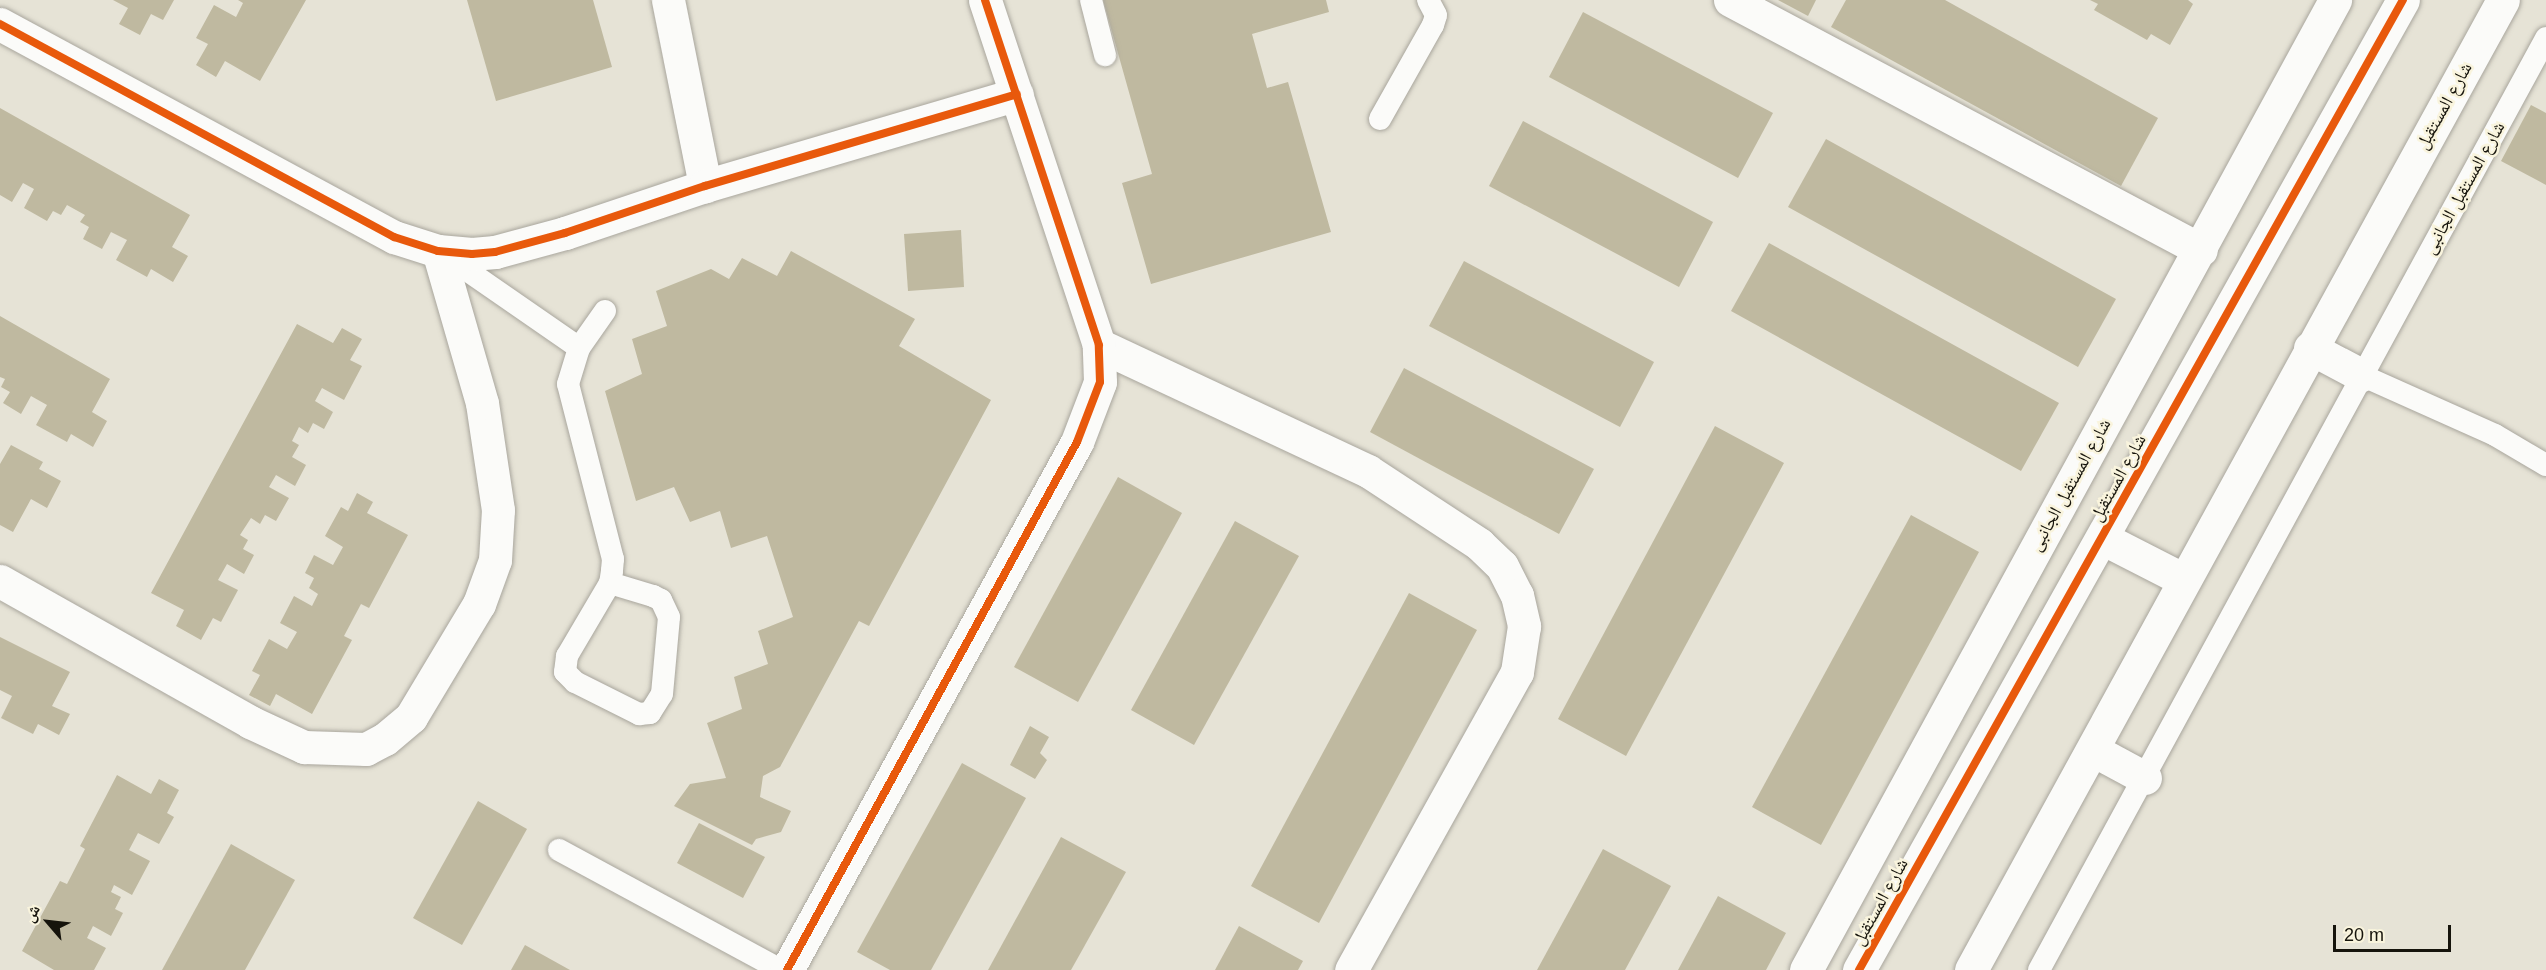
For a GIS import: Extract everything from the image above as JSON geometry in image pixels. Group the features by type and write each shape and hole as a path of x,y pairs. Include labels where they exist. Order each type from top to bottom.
{"street":[{"path":"668,0 705,186"},
{"path":"787,970 1077,442 1100,382 1099,345 985,0"},
{"path":"1730,0 2201,250"},
{"name":"شارع المستقبل الجانبى","path":"1806,970 2201,250 2335,0"},
{"name":"شارع المستقبل","path":"1859,970 2403,0"},
{"name":"شارع المستقبل","path":"1971,970 2093,750 2182,579 2503,0"},
{"path":"0,24 394,237 438,251 495,252 705,186 1017,94"},
{"path":"0,581 250,722 304,747 366,749 385,740 411,717 479,604 495,560 498,510 482,403 438,251"},
{"path":"1099,345 1368,471 1479,544 1502,566 1517,595 1524,626 1517,672 1351,970"},
{"path":"2310,348 2361,375"},
{"path":"2102,538 2182,579"},
{"path":"2093,750 2145,778"}],"lane":[{"path":"1091,0 1105,55"},
{"path":"1380,119 1433,25 1436,15 1428,0"},
{"name":"شارع المستقبل الجانبى","path":"2039,970 2546,38"},
{"path":"438,251 579,348"},
{"path":"605,311 579,348 568,384 613,560 610,583 567,656 565,672 575,682 639,714 650,714 662,694 669,617 661,600 610,583"},
{"path":"2361,375 2495,435 2546,465"},
{"path":"559,850 781,970"}],"building":[{"path":"113,0 174,0 163,20 151,14 140,35 119,24 128,8"},
{"path":"238,0 306,0 260,81 225,61 216,77 196,65 208,44 196,38 214,5 236,17 243,3"},
{"path":"467,0 593,0 612,67 496,101"},
{"path":"1103,0 1326,0 1329,12 1252,34 1267,88 1288,82 1331,232 1151,284 1122,183 1152,174"},
{"path":"1778,0 1816,0 1808,16"},
{"path":"1846,0 1945,0 2158,118 2121,186 1831,27"},
{"path":"2090,0 2188,0 2193,4 2170,45 2151,34 2147,40 2094,10 2098,4"},
{"path":"1583,12 1773,113 1738,178 1549,77"},
{"path":"2531,105 2546,113 2546,185 2501,161"},
{"path":"0,108 190,215 172,247 188,256 173,282 151,269 147,277 116,260 127,240 111,232 102,249 83,239 89,227 80,222 85,215 67,205 61,215 53,211 47,221 24,208 34,189 23,183 12,202 0,195"},
{"path":"1523,121 1713,222 1679,287 1489,186"},
{"path":"1826,139 2116,299 2078,367 1788,207"},
{"path":"961,230 964,287 908,291 904,234"},
{"path":"1769,243 2059,403 2021,471 1731,311"},
{"path":"791,251 915,319 899,346 991,400 869,626 859,621 780,767 763,776 760,797 791,811 781,832 756,839 752,845 674,806 690,784 726,778 707,723 742,709 734,677 768,664 758,631 793,617 767,536 731,548 720,511 690,522 674,487 636,501 605,391 642,374 632,339 667,326 656,291 711,269 729,279 742,258 777,276"},
{"path":"1464,261 1654,362 1620,427 1429,326"},
{"path":"0,316 110,379 92,412 107,421 93,447 71,434 67,442 36,425 47,405 31,396 21,414 3,403 10,392 1,387 5,379 0,377"},
{"path":"297,324 333,343 342,328 362,339 350,360 362,366 344,400 322,388 315,401 333,412 324,429 313,423 308,433 299,427 292,441 299,445 292,457 306,465 295,486 276,475 269,487 289,498 276,521 265,515 260,524 251,518 240,535 248,540 243,549 254,555 244,574 227,564 218,580 238,590 221,622 213,618 201,640 176,626 184,610 151,593"},
{"path":"1404,368 1594,469 1559,534 1370,432"},
{"path":"1715,426 1784,463 1626,756 1558,719"},
{"path":"11,445 43,462 39,469 61,481 47,508 31,499 13,532 0,525 0,464"},
{"path":"1118,477 1182,513 1078,702 1014,667"},
{"path":"357,493 373,502 367,513 408,535 369,608 361,604 344,636 352,640 312,714 276,694 270,706 249,695 260,675 252,671 269,639 287,649 297,632 280,623 294,596 312,606 318,594 309,588 314,578 305,573 314,555 333,565 343,547 325,536 341,507 348,511"},
{"path":"1911,515 1979,552 1821,845 1752,807"},
{"path":"1235,521 1299,556 1194,745 1131,710"},
{"path":"1409,593 1477,630 1319,923 1251,886"},
{"path":"0,637 70,672 52,706 70,714 59,735 38,724 33,734 1,718 12,696 0,690"},
{"path":"1030,726 1049,737 1040,753 1047,760 1035,779 1010,765"},
{"path":"962,763 1026,798 931,970 890,970 857,952"},
{"path":"117,775 151,794 159,779 179,790 167,813 174,817 159,844 138,833 129,850 150,861 132,895 114,885 111,892 121,897 115,909 123,913 111,936 93,926 87,938 106,948 94,970 54,970 22,951 60,881 67,884 85,849 80,846"},
{"path":"478,801 527,829 462,945 413,918"},
{"path":"699,823 765,857 743,898 677,863"},
{"path":"1061,837 1126,872 1071,970 988,970"},
{"path":"231,844 295,880 245,970 162,970"},
{"path":"1603,849 1671,886 1625,970 1537,970"},
{"path":"1718,896 1786,933 1766,970 1678,970"},
{"path":"1239,926 1303,961 1298,970 1215,970"},
{"path":"525,945 570,970 511,970"}],"cycle path":[{"path":"787,970 1077,442 1100,382 1099,345 985,0"},
{"path":"1859,970 2403,0"},
{"path":"0,24 394,237 438,251 472,254 495,252 565,233 705,186 1017,94"}]}
